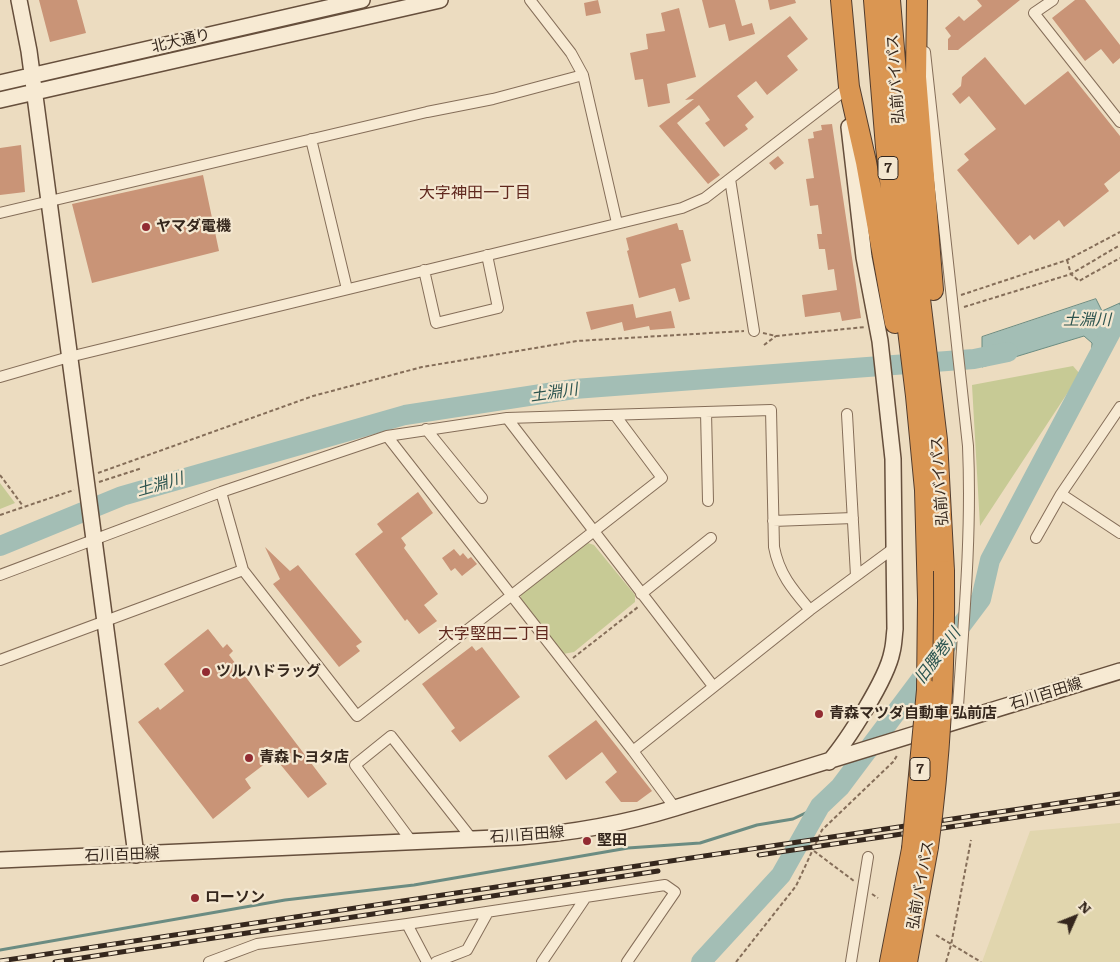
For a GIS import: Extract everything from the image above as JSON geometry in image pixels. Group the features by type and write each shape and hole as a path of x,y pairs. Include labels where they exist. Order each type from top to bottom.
{"highway":[{"path":"841,0 849,86 866,162 917,334 932,393"},
{"name":"弘前バイパス","path":"874,0 886,147 917,334"},
{"name":"弘前バイパス","path":"890,0 917,334"},
{"path":"917,0 917,334 932,393"},
{"name":"弘前バイパス","path":"907,962 920,848 927,690 928,600 923,475 932,393"},
{"name":"弘前バイパス","path":"890,962 920,848 934,805 944,675 942,512 932,393"}],"street":[{"path":"19,0 50,201 136,855"},
{"name":"北大通り","path":"0,83 362,0"},
{"path":"0,100 440,0"},
{"path":"530,0 571,53 584,75 617,224"},
{"path":"829,762 842,746 885,672 892,653 895,629 893,459 886,400 917,334 921,0"},
{"path":"1053,0 1034,13 1120,122"},
{"path":"0,213 312,139 492,99 584,75"},
{"path":"0,376 346,289 682,208 705,198 849,86"},
{"path":"312,139 346,289"},
{"path":"730,179 754,331"},
{"path":"424,270 436,323 498,308 486,255"},
{"path":"932,393 968,446 970,537 957,721"},
{"path":"1036,538 1060,494 1120,407"},
{"path":"0,575 94,538 221,492 387,436 507,418 771,410 773,522 777,562 785,580 810,610"},
{"path":"706,412 708,502"},
{"path":"847,414 856,576"},
{"path":"221,492 243,570 357,716 662,478 615,415"},
{"path":"507,418 713,686"},
{"path":"426,429 482,498"},
{"path":"387,436 513,595 675,808"},
{"path":"1060,494 1120,533"},
{"path":"773,522 852,518"},
{"path":"644,598 712,538"},
{"path":"633,751 810,610 894,548"},
{"path":"0,660 243,570"},
{"name":"石川百田線","path":"0,860 472,839 587,830 629,822 896,742 957,721 1120,671"},
{"path":"412,842 355,765 391,736 472,839"},
{"path":"851,962 868,857"},
{"path":"208,962 257,944 407,924 665,884 675,892 627,962"},
{"path":"542,962 586,897"},
{"path":"436,962 467,950 488,912"},
{"path":"407,924 427,962"}],"path":[{"path":"959,296 1067,260 1120,232"},
{"path":"964,307 1071,274 1120,245"},
{"path":"1067,260 1071,274 1079,281 1120,258"},
{"path":"97,473 314,396 422,368 577,340 754,331 776,336 868,327"},
{"path":"764,345 776,336"},
{"path":"0,515 23,506 87,488 142,468"},
{"path":"0,475 23,506"},
{"path":"565,664 644,598"},
{"path":"736,962 796,886 814,851 813,847 822,830 898,756 896,742"},
{"path":"946,962 971,840"},
{"path":"814,851 863,888"},
{"path":"936,935 980,962"}],"shaded area":[{"path":"1120,823 1120,962 982,962 1030,831"}],"green space":[{"path":"1073,366 1080,374 980,526 972,385"},
{"path":"0,483 15,503 0,509"},
{"path":"588,543 594,545 635,595 635,602 574,652 563,654 521,602 521,595"}],"water":[{"name":"土淵川","path":"1096,299 1102,311 1120,303 1120,314 1113,336 1091,364 1092,343 1084,336 982,367 982,337"}],"building":[{"path":"39,0 77,0 86,33 50,42"},
{"path":"598,0 601,13 586,16 584,3"},
{"path":"702,0 735,0 742,26 752,23 755,34 729,41 725,24 709,28"},
{"path":"768,0 795,0 796,3 770,10"},
{"path":"977,0 1020,0 958,50 948,50 948,39 951,36 945,28 959,16 964,21 982,6"},
{"path":"1075,0 1085,0 1120,45 1120,58 1113,64 1101,49 1085,61 1052,18"},
{"path":"679,8 696,77 667,84 670,103 648,107 643,79 635,80 630,53 648,49 646,34 665,31 661,13"},
{"path":"790,16 808,39 787,56 798,70 767,95 756,81 737,96 754,117 745,125 748,129 724,147 705,123 710,120 699,105 677,123 720,175 708,184 659,126 694,99 685,100"},
{"path":"985,57 1025,105 1068,71 1120,136 1120,171 1104,184 1109,191 1064,227 1059,220 1034,240 1030,235 1018,245 957,170 969,160 964,154 996,129 969,96 960,104 952,94 961,86 962,77"},
{"path":"832,124 861,318 842,321 840,312 805,317 802,295 837,290 834,269 828,270 825,249 819,249 817,234 822,234 818,205 810,206 806,179 814,178 808,139 814,138 813,132 822,130 821,125"},
{"path":"21,145 25,192 0,195 0,148"},
{"path":"778,156 784,163 775,170 769,163"},
{"name":"ヤマダ電機","path":"203,175 219,251 92,283 72,204"},
{"path":"677,223 679,230 683,230 691,261 681,264 690,299 679,302 675,288 639,298 627,251 629,250 626,238"},
{"path":"633,304 636,318 671,311 675,328 650,330 649,326 624,331 622,322 591,330 586,312"},
{"path":"418,492 433,513 401,538 406,545 404,548 438,594 424,605 437,621 419,634 407,619 405,621 355,554 383,532 377,524"},
{"path":"265,547 290,571 298,565 362,642 356,646 360,651 339,667 273,584 280,579"},
{"path":"454,549 460,556 463,553 468,559 471,557 477,564 462,576 455,568 451,571 442,558"},
{"path":"208,629 223,648 227,644 233,651 229,655 327,784 308,798 280,764 266,763 245,779 251,788 213,819 138,722 158,707 160,710 184,691 164,664"},
{"path":"472,646 476,651 482,647 520,697 460,742 451,731 455,728 422,684"},
{"path":"596,720 652,791 637,802 621,802 605,782 617,772 602,752 566,780 548,756"}],"waterway":[{"name":"旧腰巻川","path":"701,962 781,875 820,806 840,787 981,599 990,560 1120,315"},
{"name":"土淵川","path":"0,546 122,496 405,415 574,389 974,359 1008,352"},
{"path":"0,950 285,900 414,885 628,848 700,843 757,825 793,819 820,806"}],"railway":[{"path":"0,961 1120,794"},
{"path":"759,855 1120,802"},
{"path":"55,962 658,871"}],"place":[{"name":"ヤマダ電機","path":"146,227"},
{"name":"ツルハドラッグ","path":"206,672"},
{"name":"青森マツダ自動車 弘前店","path":"819,714"},
{"name":"青森トヨタ店","path":"249,758"},
{"name":"堅田","path":"587,841"},
{"name":"ローソン","path":"195,898"}],"district":[{"name":"大字神田一丁目","path":"475,193"},
{"name":"大字堅田二丁目","path":"494,634"}]}
